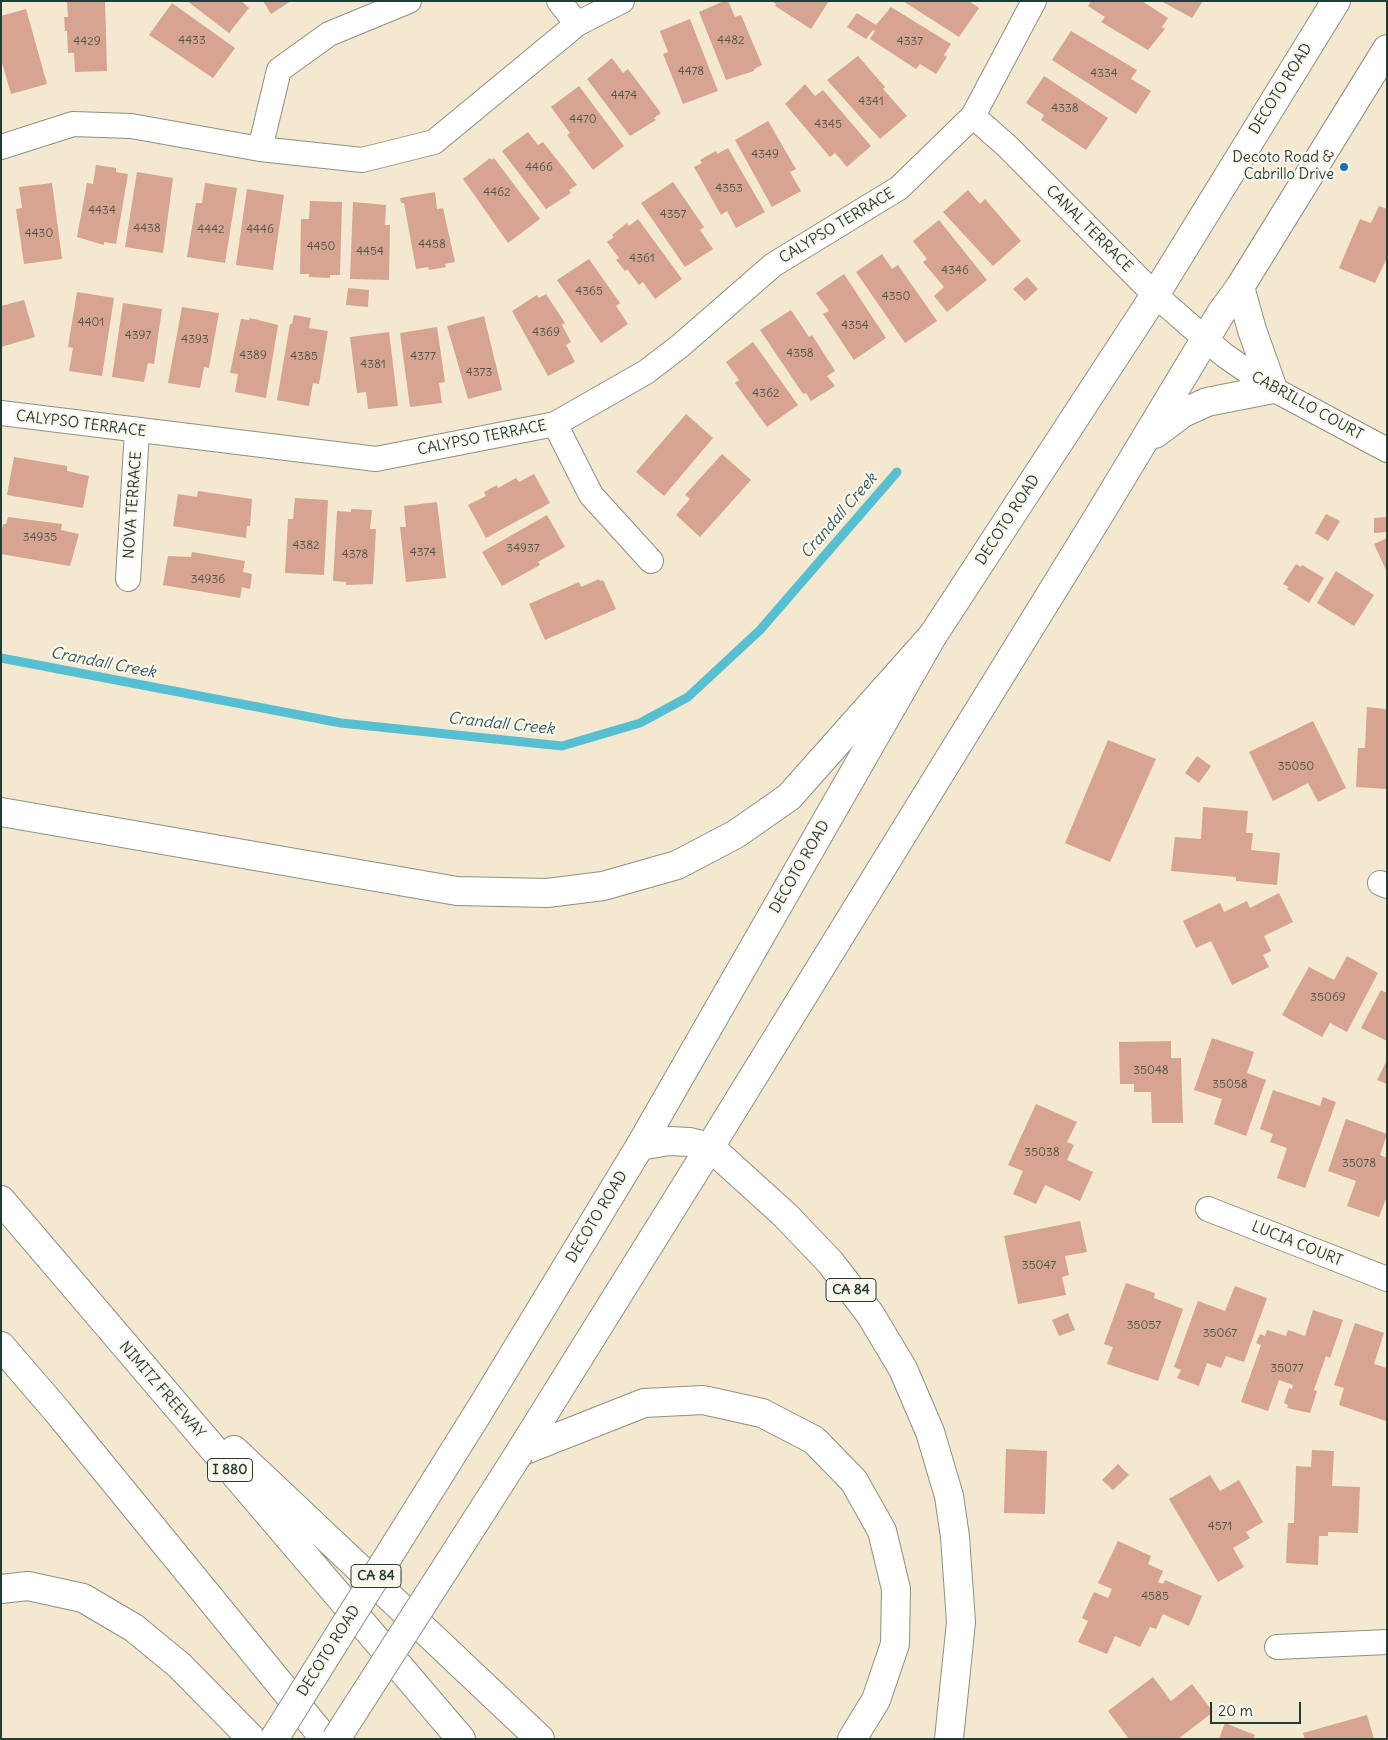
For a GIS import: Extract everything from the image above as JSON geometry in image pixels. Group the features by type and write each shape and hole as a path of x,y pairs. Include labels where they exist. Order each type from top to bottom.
{"main road":[{"name":"DECOTO ROAD","path":"274,1739 478,1413 640,1146 933,635 1155,294 1336,1"},
{"path":"336,1739 520,1452 710,1147 1144,443 1221,313 1240,287 1387,49"},
{"path":"1144,443 1183,413 1207,402 1273,389 1252,330 1240,287"},
{"path":"1,812 457,891 547,894 603,886 677,865 736,834 789,797 933,635"},
{"name":"CA 84","path":"640,1146 676,1141 710,1147 785,1215 830,1262 870,1314 902,1369 930,1432 949,1496 955,1537 962,1622 949,1739"},
{"name":"NIMITZ FREEWAY","path":"1,1200 461,1739"},
{"path":"1,1346 57,1411 325,1739"},
{"path":"129,1352 540,1739"},
{"path":"520,1452 644,1403 704,1400 762,1413 814,1440 854,1481 882,1531 896,1589 895,1644 876,1700 852,1739"},
{"path":"1,1589 28,1586 83,1598 134,1628 179,1665 252,1739"}],"street":[{"path":"260,149 279,70 329,34 409,1"},
{"path":"559,1 577,24"},
{"path":"1,147 73,124 131,126 260,149 362,160 434,142 577,24 622,1"},
{"name":"CALYPSO TERRACE","path":"1,413 376,459 555,424 646,372 680,346 773,265 899,188 973,116 1034,1"},
{"name":"CANAL TERRACE","path":"973,116 1008,147 1155,294 1206,340"},
{"name":"CABRILLO COURT","path":"1206,340 1273,389 1387,450"},
{"path":"555,424 592,495 651,561"},
{"name":"NOVA TERRACE","path":"128,579 137,431"},
{"name":"LUCIA COURT","path":"1208,1209 1387,1279"},
{"path":"1277,1647 1387,1642"}],"building":[{"path":"67,1 105,1 107,71 75,72 74,53 68,53 67,31 65,31 64,17 68,17"},
{"path":"187,1 241,1 249,8 229,33"},
{"path":"263,1 291,1 271,14"},
{"path":"728,1 735,17 741,15 762,65 754,69 754,71 726,80 699,12"},
{"path":"772,1 829,1 811,29 775,6 776,4"},
{"path":"903,1 969,1 979,8 959,37"},
{"path":"1091,1 1142,1 1168,18 1162,27 1165,29 1148,50 1101,22 1105,17 1088,6"},
{"path":"1161,1 1203,1 1192,18"},
{"path":"172,3 235,48 213,78 149,35"},
{"path":"891,7 951,44 944,55 947,57 936,74 920,64 916,69 870,39 875,31 873,30 866,39 847,27 857,13 876,25"},
{"path":"26,9 47,84 11,94 1,59 1,16"},
{"path":"690,19 718,91 683,104 663,54 668,52 660,31"},
{"path":"1071,31 1137,70 1131,79 1151,91 1136,114 1052,60"},
{"path":"858,56 885,87 883,89 907,116 880,139 827,80"},
{"path":"612,58 623,73 628,69 661,113 654,118 656,120 630,136 587,79"},
{"path":"1044,76 1108,118 1086,150 1041,120 1044,115 1026,103"},
{"path":"805,84 815,96 823,90 871,146 847,167 835,153 830,157 785,104"},
{"path":"579,86 624,146 593,170 567,135 570,133 551,107"},
{"path":"768,121 796,169 790,172 801,191 772,207 735,140"},
{"path":"528,132 538,145 543,142 577,185 569,190 571,193 546,209 502,151"},
{"path":"728,148 765,212 736,228 727,211 721,215 694,167 702,163 700,160 716,151 717,154"},
{"path":"490,158 492,160 494,158 540,219 508,243 463,179"},
{"path":"96,165 116,168 116,172 128,174 116,244 104,242 104,245 77,237 87,183 93,184"},
{"path":"137,172 173,178 163,253 125,247"},
{"path":"673,182 704,227 700,230 713,249 685,267 641,203"},
{"path":"52,183 62,259 24,264 16,209 22,208 19,187"},
{"path":"205,183 237,188 225,263 187,257 196,203 202,203"},
{"path":"247,189 284,195 273,270 236,265"},
{"path":"968,190 980,204 985,199 1021,241 993,266 943,212"},
{"path":"435,192 437,209 443,208 455,262 445,264 446,267 429,270 428,267 416,269 404,203 401,203 400,198"},
{"path":"310,201 342,202 340,275 330,275 330,278 309,277 309,274 300,274 301,219 309,219"},
{"path":"353,202 386,205 385,225 390,225 389,280 350,279"},
{"path":"1379,206 1387,209 1387,258 1375,283 1339,268 1360,219 1371,223"},
{"path":"638,219 682,279 655,299 643,282 639,285 627,269 625,271 616,260 619,258 607,242 614,237 612,235 627,223 629,226"},
{"path":"939,220 987,280 947,312 934,296 944,287 923,262 927,259 913,241"},
{"path":"882,254 892,269 898,265 937,321 905,343 856,272"},
{"path":"589,259 620,303 616,306 628,324 601,343 557,280"},
{"path":"844,274 886,338 854,360 823,314 829,311 816,293"},
{"path":"1027,277 1038,289 1025,301 1013,289"},
{"path":"348,288 369,290 368,307 346,305"},
{"path":"77,292 114,298 102,376 69,371 73,348 68,347"},
{"path":"546,294 565,323 562,325 571,342 566,345 575,362 548,376 512,311 537,295 539,298"},
{"path":"24,300 35,337 1,347 1,306"},
{"path":"123,303 162,309 154,364 148,363 144,382 112,377"},
{"path":"182,307 219,313 209,368 204,367 200,388 168,383"},
{"path":"791,310 809,337 812,335 835,371 827,376 835,386 811,401 806,393 803,394 760,330"},
{"path":"294,315 311,318 309,328 328,331 319,384 313,383 309,406 277,400 290,324 292,324"},
{"path":"484,316 502,390 468,399 447,326"},
{"path":"250,318 278,325 266,398 235,392 238,374 230,373 241,319 249,320"},
{"path":"437,327 445,382 439,383 442,403 410,407 400,333"},
{"path":"389,332 398,406 368,409 366,392 357,393 350,337"},
{"path":"753,342 798,405 767,427 735,383 739,380 726,362"},
{"path":"686,414 713,438 664,496 636,472"},
{"path":"722,454 751,480 700,537 676,515 690,499 685,495"},
{"path":"14,457 67,466 67,471 89,476 83,508 7,495"},
{"path":"534,474 550,503 486,538 468,505 486,496 484,492 497,485 498,488 516,478 519,482"},
{"path":"198,491 252,499 250,526 247,526 246,538 173,526 178,494 197,497"},
{"path":"295,498 328,500 324,575 285,573 288,519 293,519"},
{"path":"437,502 446,578 406,582 400,527 406,527 404,506"},
{"path":"351,509 372,510 370,529 376,529 373,584 346,585 346,582 333,581 337,511 351,512"},
{"path":"1326,514 1340,521 1328,541 1315,533"},
{"path":"547,515 565,547 538,562 540,565 502,586 482,552"},
{"path":"8,517 62,524 61,530 79,534 70,566 1,554 3,524 6,524"},
{"path":"1387,517 1387,532 1374,533 1374,518"},
{"path":"1387,538 1387,572 1374,544"},
{"path":"192,552 245,561 243,572 252,574 250,589 242,587 240,598 163,585 168,556 191,557"},
{"path":"1296,564 1301,567 1302,565 1324,578 1309,603 1287,589 1289,587 1283,584"},
{"path":"1336,571 1374,595 1354,626 1317,603"},
{"path":"599,579 600,581 603,580 616,609 545,640 529,604 579,582 581,587"},
{"path":"1367,707 1385,709 1387,712 1387,789 1356,787 1358,748 1365,748"},
{"path":"1313,721 1346,788 1318,802 1308,783 1273,801 1249,752"},
{"path":"1108,740 1156,759 1110,862 1065,843"},
{"path":"1197,756 1211,766 1199,783 1185,773"},
{"path":"1203,807 1248,811 1246,833 1253,833 1251,850 1280,853 1277,885 1236,881 1236,877 1171,871 1175,837 1201,839"},
{"path":"1279,893 1293,922 1264,936 1271,951 1263,955 1269,967 1232,985 1211,941 1196,948 1183,921 1220,903 1224,912 1247,901 1250,908"},
{"path":"1347,956 1378,973 1347,1032 1330,1023 1322,1037 1282,1015 1309,967 1334,980"},
{"path":"1381,990 1387,993 1387,1041 1361,1028"},
{"path":"1212,1038 1254,1052 1247,1073 1266,1080 1246,1136 1214,1124 1222,1099 1194,1090"},
{"path":"1171,1041 1171,1058 1181,1058 1183,1123 1152,1123 1151,1092 1134,1092 1134,1084 1120,1084 1119,1042"},
{"path":"1387,1060 1387,1084 1377,1080"},
{"path":"1273,1090 1320,1106 1323,1097 1336,1102 1305,1188 1277,1178 1287,1148 1270,1142 1273,1134 1260,1129"},
{"path":"1036,1104 1077,1122 1067,1142 1074,1145 1067,1160 1093,1172 1080,1201 1045,1185 1036,1204 1013,1194 1023,1171 1008,1165"},
{"path":"1346,1119 1387,1134 1380,1155 1387,1158 1387,1196 1379,1217 1347,1206 1356,1181 1328,1171"},
{"path":"1080,1221 1087,1252 1065,1256 1069,1275 1062,1277 1066,1295 1018,1304 1004,1236"},
{"path":"1126,1283 1155,1293 1154,1298 1183,1309 1158,1381 1107,1364 1113,1347 1104,1344"},
{"path":"1235,1286 1267,1298 1244,1362 1226,1356 1221,1368 1207,1363 1199,1386 1177,1378 1181,1370 1174,1367 1198,1301 1225,1311"},
{"path":"1313,1310 1343,1320 1330,1358 1326,1356 1314,1390 1317,1391 1310,1413 1287,1408 1288,1405 1284,1403 1289,1388 1292,1389 1293,1385 1279,1380 1268,1411 1241,1402 1261,1345 1256,1343 1260,1334 1265,1336 1267,1330 1286,1336 1288,1330 1305,1336"},
{"path":"1068,1313 1075,1330 1059,1336 1052,1320"},
{"path":"1355,1323 1384,1333 1374,1364 1387,1368 1386,1421 1339,1405 1344,1388 1334,1385"},
{"path":"1006,1449 1047,1451 1045,1514 1004,1513"},
{"path":"1312,1450 1334,1451 1332,1486 1360,1487 1358,1533 1328,1532 1328,1536 1319,1536 1318,1565 1286,1563 1288,1523 1294,1523 1296,1466 1311,1467"},
{"path":"1118,1464 1129,1475 1113,1490 1102,1480"},
{"path":"1210,1475 1220,1491 1239,1480 1263,1522 1246,1532 1250,1538 1233,1548 1244,1567 1218,1582 1169,1499"},
{"path":"1118,1541 1151,1556 1148,1564 1163,1571 1158,1582 1163,1584 1165,1580 1202,1596 1189,1626 1163,1614 1156,1629 1150,1627 1140,1647 1115,1636 1107,1654 1078,1642 1088,1621 1082,1618 1094,1592 1108,1598 1112,1589 1098,1583"},
{"path":"1153,1677 1171,1701 1192,1684 1213,1712 1178,1739 1129,1739 1108,1711"},
{"path":"1367,1715 1374,1739 1305,1739 1303,1733"},
{"path":"1225,1723 1255,1735 1253,1739 1219,1739"}],"waterway":[{"name":"Crandall Creek","path":"1,658 341,723 562,746 640,723 688,697 760,630 897,472"}],"place":[{"name":"Decoto Road & Cabrillo Drive","path":"1344,167"}]}
